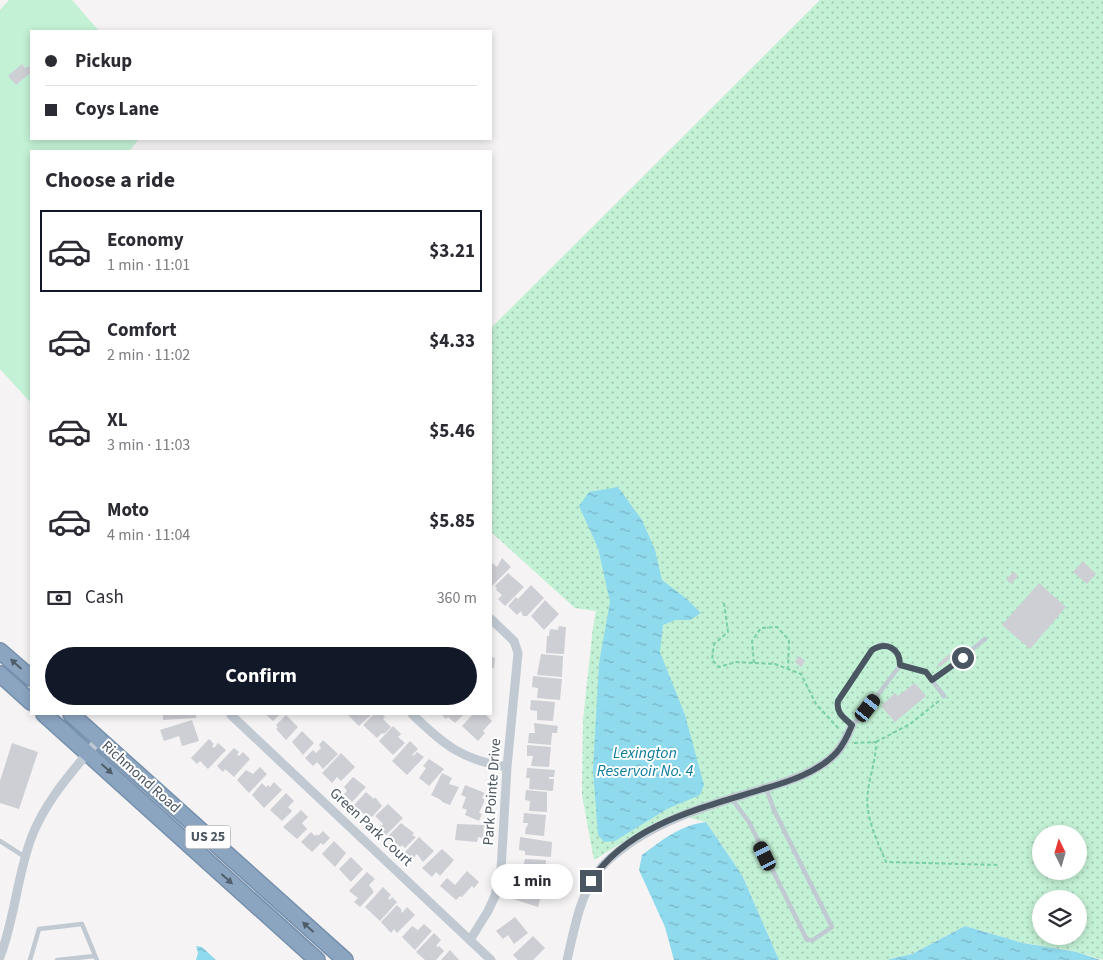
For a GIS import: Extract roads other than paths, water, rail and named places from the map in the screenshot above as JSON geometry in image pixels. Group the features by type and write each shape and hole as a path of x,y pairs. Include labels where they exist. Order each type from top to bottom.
{"highway":[{"path":"0,650 30,677"},
{"path":"0,674 30,701"},
{"name":"Richmond Road","path":"45,715 317,960"},
{"name":"Richmond Road","path":"72,715 345,960"}],"street":[{"name":"Park Pointe Drive","path":"470,940 488,911 501,870 506,767 518,653 514,641 492,620"},
{"name":"Green Park Court","path":"231,715 491,960"},
{"path":"413,715 438,739 460,753 488,764 506,767"},
{"path":"567,960 586,893 591,881 604,864 637,838 665,822 703,807 766,788 817,768 836,753 852,725"},
{"path":"0,957 25,857 35,829 50,800 99,739"}],"lane":[{"path":"932,680 963,658 985,639"},
{"path":"879,645 886,645 897,653 900,665 896,673 860,718 852,725 839,714 837,709 838,701 872,650 879,645"},
{"path":"900,665 926,672 944,696"},
{"path":"732,799 749,822 807,940 813,940 832,928 774,810 766,788"},
{"path":"0,841 25,857"},
{"path":"30,960 39,929 82,924 96,958 57,960"}],"water":[{"name":"Lexington Reservoir No. 4","path":"618,487 642,520 655,550 662,580 687,599 701,613 690,620 676,620 663,625 660,652 685,715 704,785 700,795 667,809 615,841 604,842 598,835 593,770 599,663 610,602 598,548 579,506 589,492"},
{"name":"Lexington Reservoir No. 4","path":"706,822 742,875 779,960 674,960 665,927 639,870 642,855 680,830"},
{"path":"965,926 1023,943 1077,952 1100,960 886,960 912,954"},
{"path":"196,946 202,947 216,960 196,960 198,953"}]}
